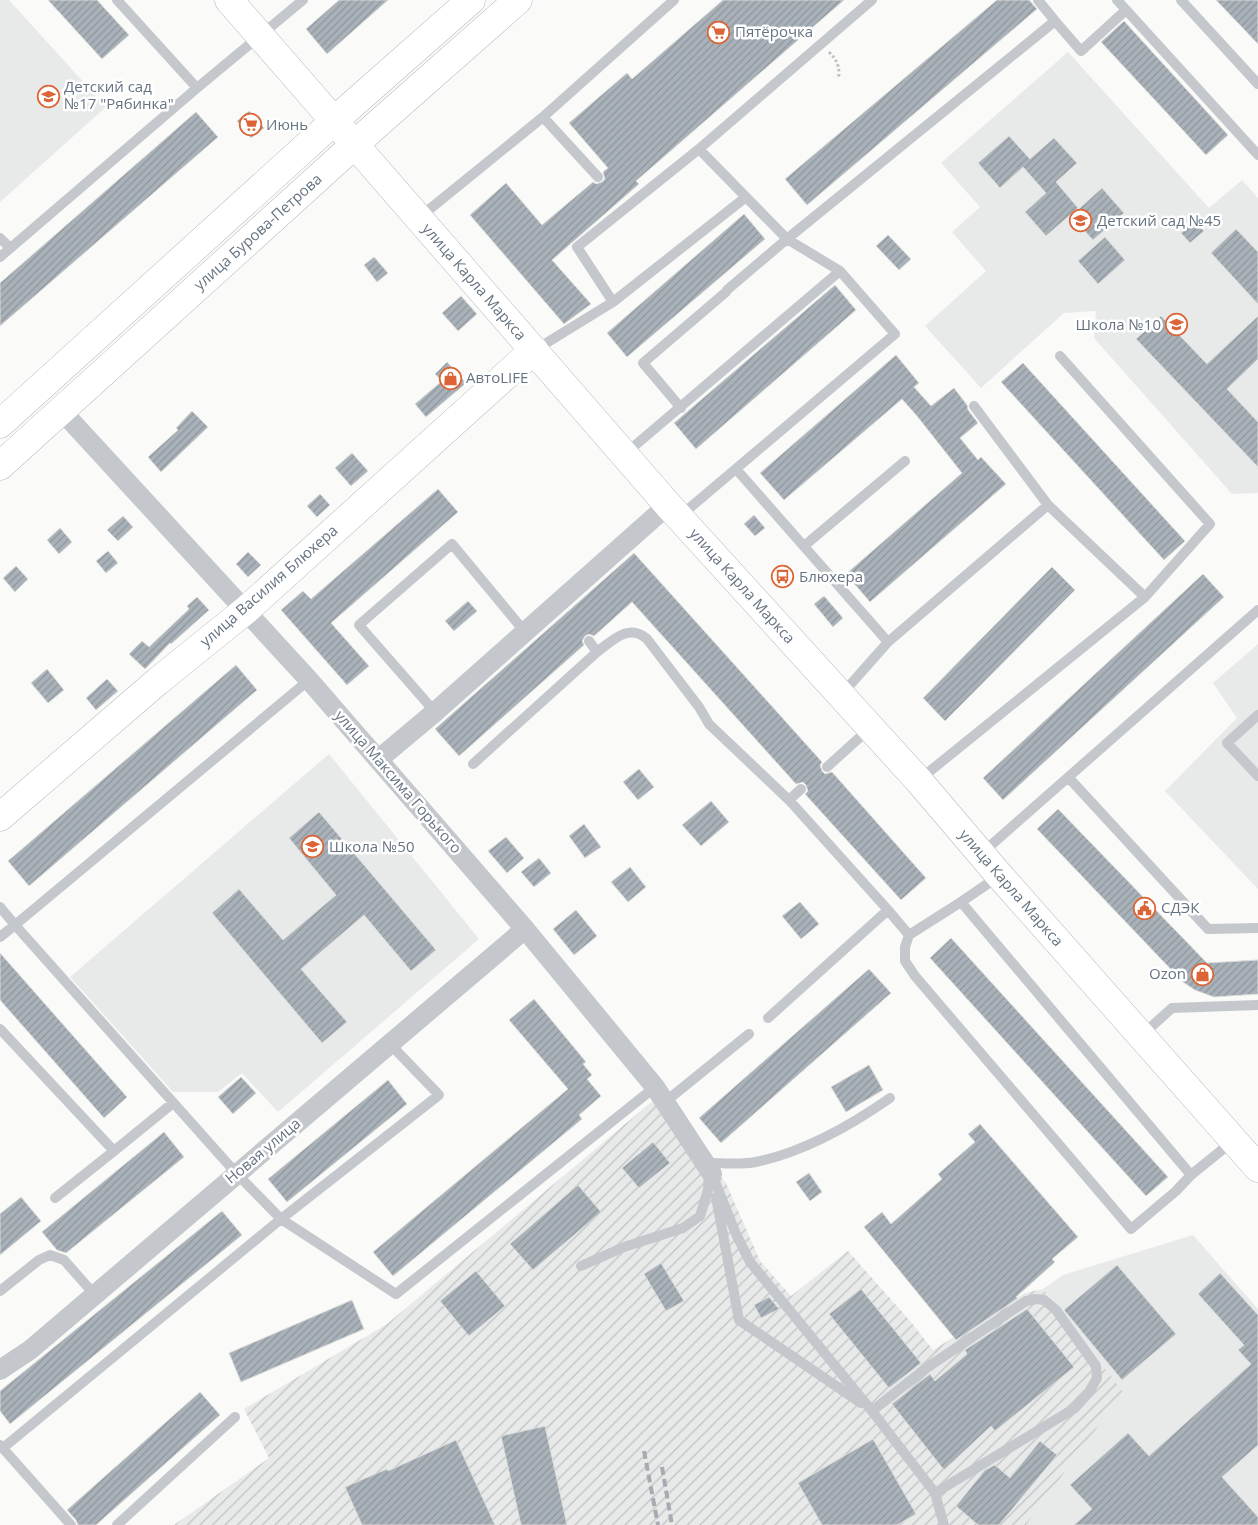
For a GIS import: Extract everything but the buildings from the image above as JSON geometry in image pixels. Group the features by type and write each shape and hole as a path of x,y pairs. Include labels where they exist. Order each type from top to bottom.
{"main road":[{"name":"улица Карла Маркса","path":"229,0 673,511 919,781 1000,876 1258,1168"},
{"name":"улица Бурова-Петрова","path":"2,417 471,0"},
{"name":"улица Бурова-Петрова","path":"0,466 354,145 518,0"},
{"name":"улица Василия Блюхера","path":"0,817 158,681 246,610 534,350"}],"street":[{"name":"улица Максима Горького","path":"61,410 309,680 525,929 660,1095 709,1169"},
{"path":"378,759 435,712 525,632 560,609 673,511"},
{"name":"Новая улица","path":"0,1370 30,1350 525,929"}],"lane":[{"path":"117,0 197,88"},
{"path":"0,257 303,0"},
{"path":"419,218 543,116 674,0"},
{"path":"613,302 577,247 623,204 700,149 872,0"},
{"path":"1038,0 1081,51 1126,10"},
{"path":"1117,0 1258,155"},
{"path":"1181,0 1258,84"},
{"path":"681,408 644,363 787,239 1055,21"},
{"path":"543,116 598,177"},
{"path":"673,511 736,469 895,334 840,271 787,239 700,149"},
{"path":"534,350 613,302 746,197"},
{"path":"0,238 10,248"},
{"path":"624,454 681,408 840,271"},
{"path":"919,781 1145,597 1210,524 1060,356"},
{"path":"974,406 1048,505 1145,597"},
{"path":"804,546 905,461"},
{"path":"736,469 888,642"},
{"path":"841,695 888,642 1048,505"},
{"path":"435,712 359,625 452,544 525,632"},
{"path":"981,854 1258,610"},
{"path":"473,764 597,652 617,637 635,632 641,633 699,707 709,724 789,800 909,935"},
{"path":"589,641 597,652"},
{"path":"0,937 309,680"},
{"path":"1258,715 1226,743 1258,776"},
{"path":"827,767 871,728"},
{"path":"1069,778 1208,928 1258,928"},
{"path":"789,800 801,789"},
{"path":"1000,876 909,935 905,947 905,961 915,976 1131,1229 1176,1191 1191,1175 1233,1141"},
{"path":"961,902 1191,1175"},
{"path":"0,907 236,1173 282,1219 396,1294 660,1095 750,1034"},
{"path":"768,1018 888,910"},
{"path":"1141,1036 1172,1008 1258,1005"},
{"path":"0,1029 114,1151"},
{"path":"71,1525 2,1447 282,1219 439,1095 390,1044"},
{"path":"709,1169 777,1157 861,1118 890,1098"},
{"path":"55,1198 173,1103"},
{"path":"581,1266 624,1247 683,1228 700,1216 708,1190 709,1169"},
{"path":"709,1169 739,1320 872,1411"},
{"path":"709,1169 736,1234 750,1262 872,1411 935,1493 944,1525"},
{"path":"0,1291 39,1260 50,1255 64,1260 94,1294"},
{"path":"872,1411 925,1369 1026,1301 1044,1300 1056,1310 1096,1366 1097,1378 1089,1392 1075,1408 935,1493"},
{"path":"117,1525 235,1417"}],"path":[{"path":"823,43 837,61 839,74 836,78"}],"shaded area":[{"name":"Детский сад №17 \"Рябинка\"","path":"0,0 9,0 106,107 0,202"},
{"name":"Детский сад №45","path":"1068,52 1209,208 1242,180 1258,198 1258,493 1232,494 1094,338 1096,311 1064,313 981,388 925,326 986,271 952,232 980,207 941,163"},
{"path":"1258,644 1258,889 1165,791 1237,718 1213,683"},
{"name":"Школа №50","path":"329,754 479,939 278,1112 242,1073 218,1092 173,1092 70,977"},
{"path":"655,1099 726,1183 760,1261 791,1296 848,1251 911,1322 933,1350 1025,1293 1043,1289 1123,1392 1026,1525 174,1525 269,1458 244,1409 387,1324"},
{"path":"1193,1235 1258,1309 1258,1525 1026,1525 1122,1392 1043,1289 1063,1275"}],"railway":[{"path":"644,1451 658,1525"},
{"path":"662,1467 672,1525"}],"place":[{"name":"Пятёрочка","path":"719,32"},
{"name":"Детский сад №17 \"Рябинка\"","path":"48,96"},
{"name":"Июнь","path":"250,125"},
{"name":"Детский сад №45","path":"1081,221"},
{"name":"Школа №10","path":"1177,325"},
{"name":"АвтоLIFE","path":"450,378"},
{"name":"Блюхера","path":"783,577"},
{"name":"Школа №50","path":"313,847"},
{"name":"СДЭК","path":"1145,908"},
{"name":"Ozon","path":"1202,974"}]}
